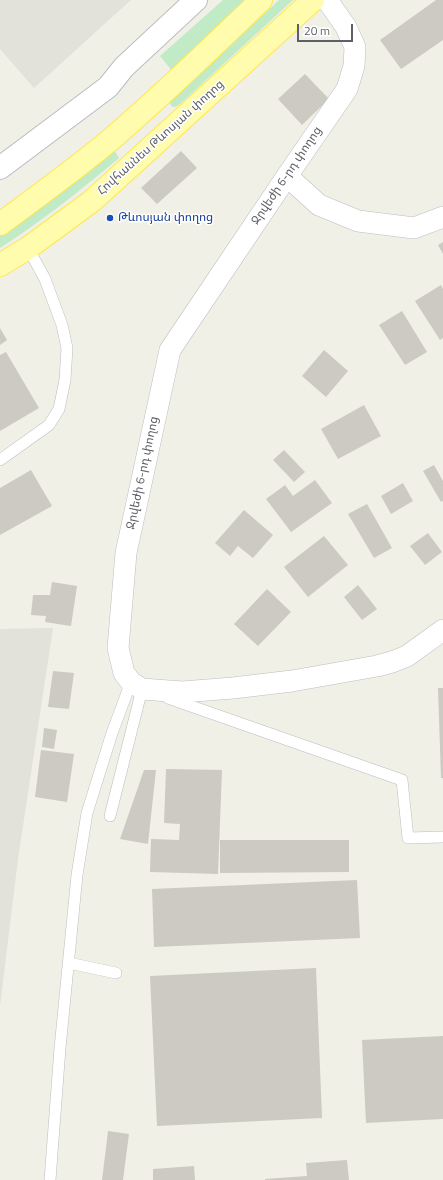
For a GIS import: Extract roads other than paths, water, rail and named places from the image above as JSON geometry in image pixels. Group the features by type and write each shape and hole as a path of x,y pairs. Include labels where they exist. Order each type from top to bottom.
{"main road":[{"path":"0,224 76,168 108,142 164,92 261,0"},
{"name":"Հովհաննես Թևոսյան փողոց","path":"0,265 28,248 92,201 313,0"},
{"path":"164,92 163,106 169,114 185,115"},
{"path":"108,142 127,138 134,146 130,165"}],"street":[{"path":"0,168 108,87 124,67 196,0"},
{"name":"Ջրվեժի 6-րդ փողոց","path":"137,685 124,673 118,648 126,553 170,350 347,89 354,66 355,47 346,27 327,0"},
{"path":"287,176 319,205 358,220 414,228 443,217"},
{"path":"137,685 182,692 233,688 292,681 377,666 407,656 443,630"}],"lane":[{"path":"0,460 49,425 59,409 65,380 67,348 62,325 45,279 28,248"},
{"path":"110,816 137,685"},
{"path":"137,685 402,780 408,838 443,837"},
{"path":"50,1180 60,1048 77,875 87,813 112,733 137,685"},
{"path":"69,963 116,973"}],"place":[{"name":"Թևոսյան փողոց","path":"110,218"}]}
